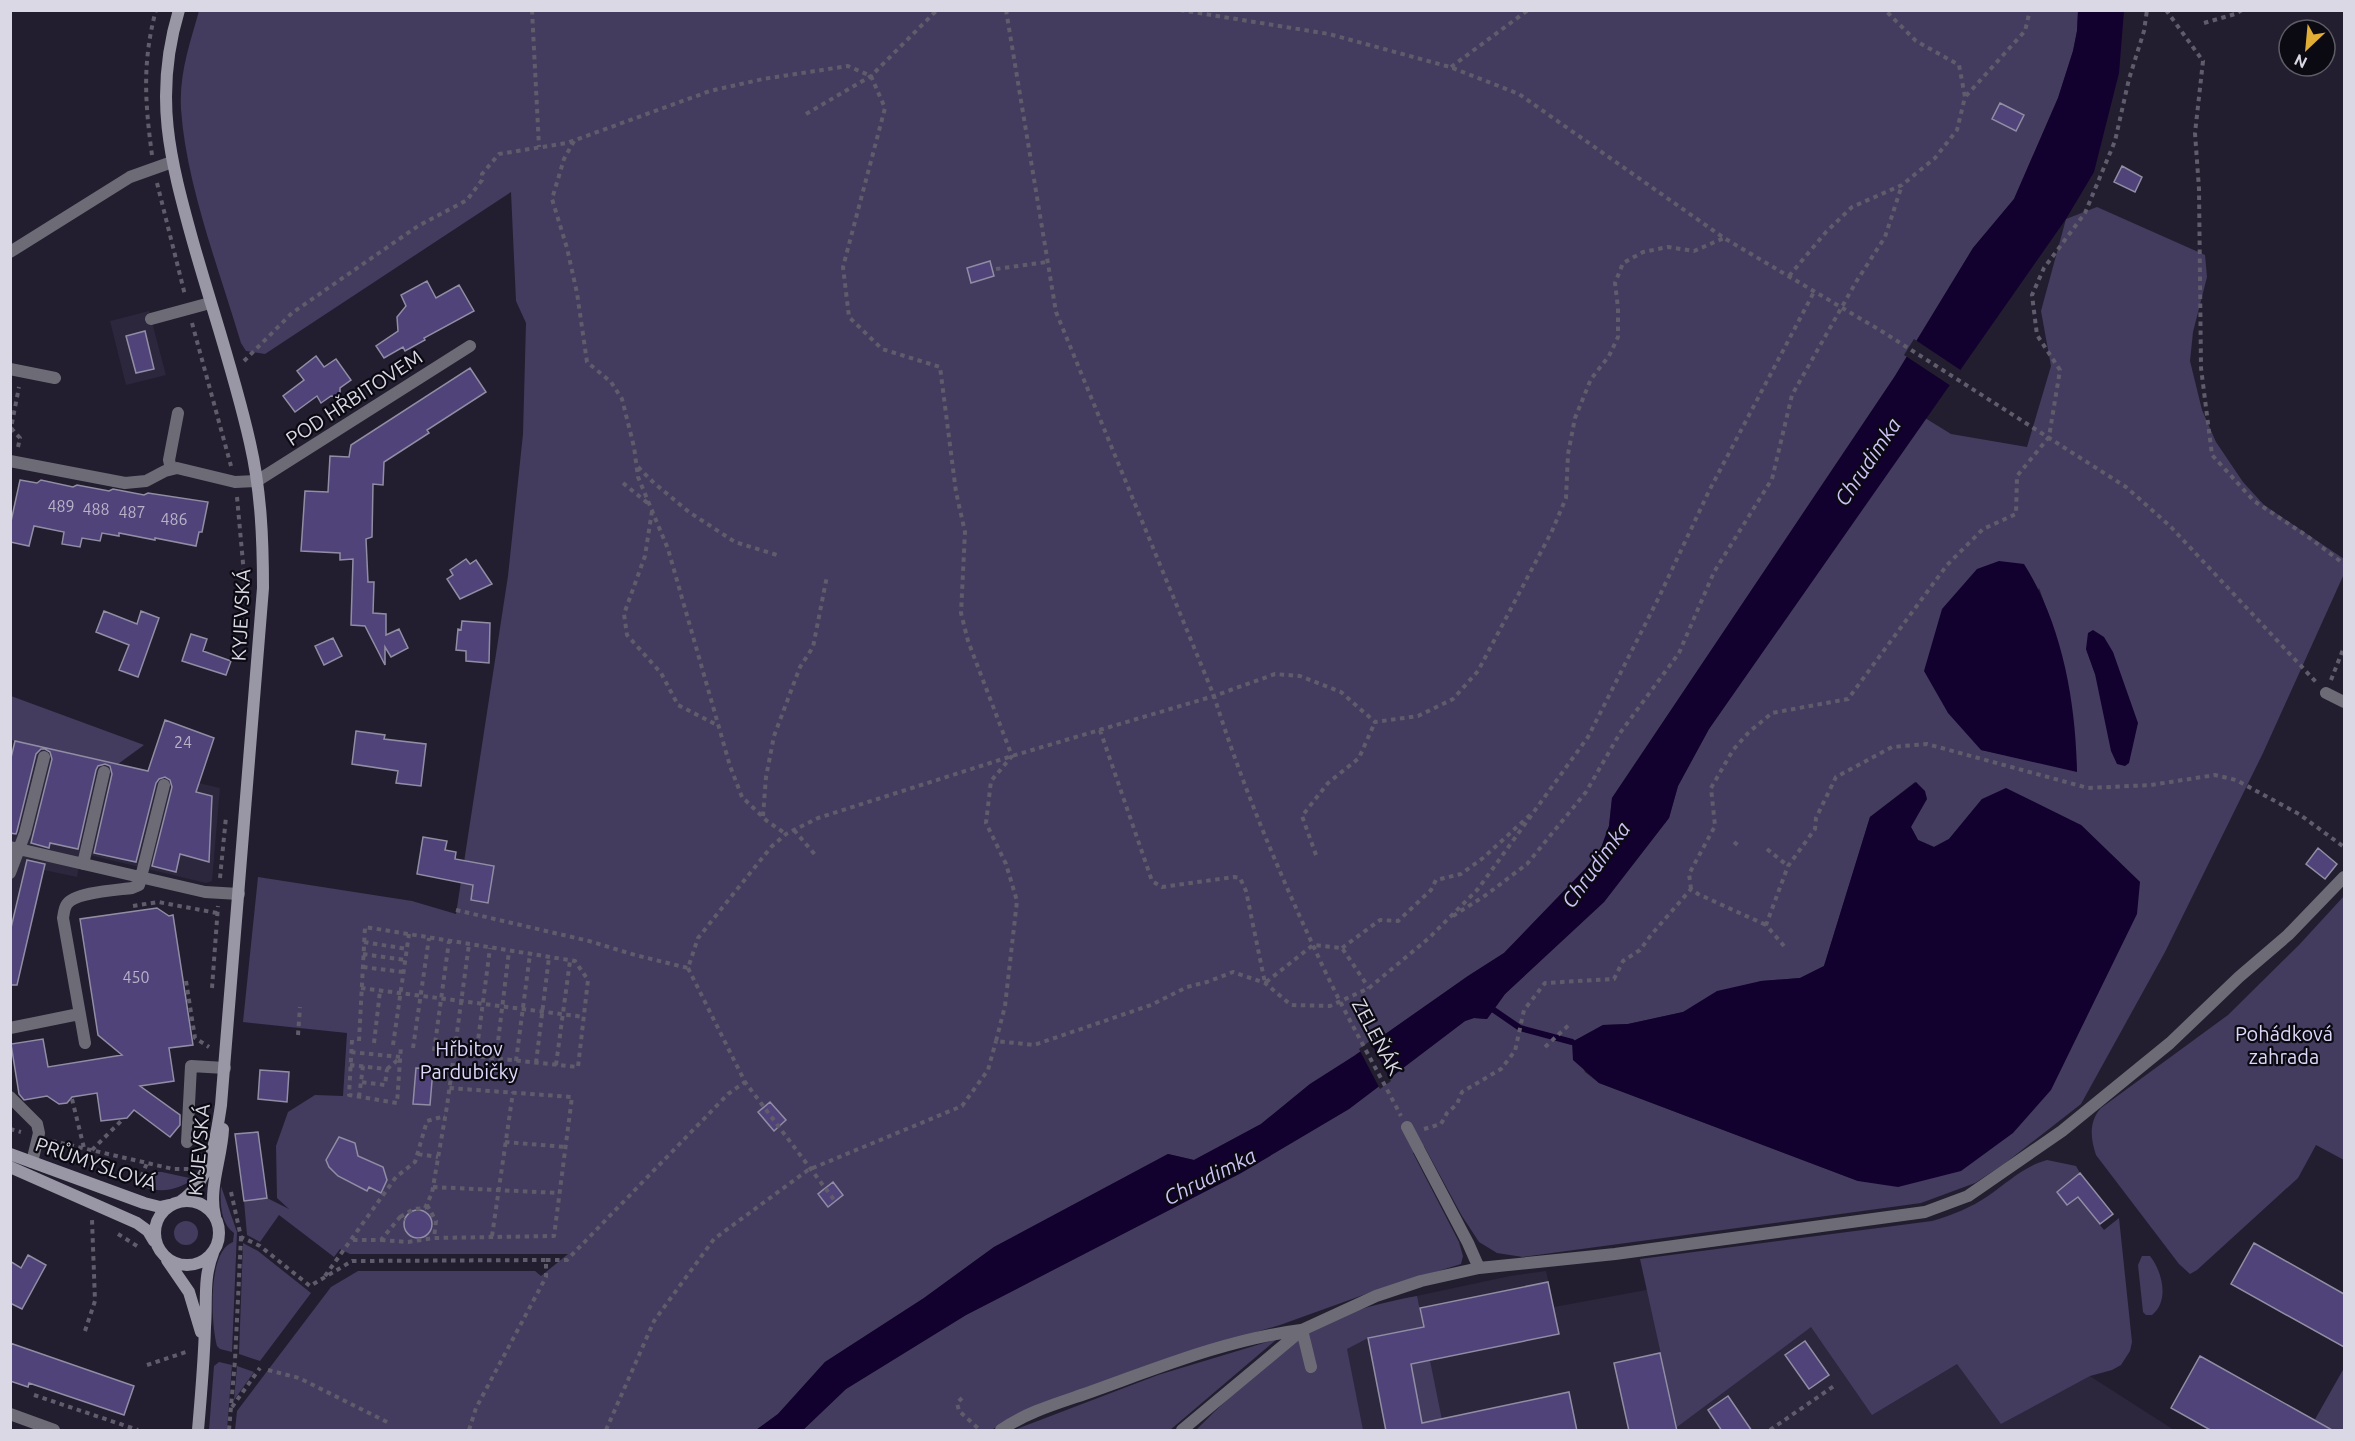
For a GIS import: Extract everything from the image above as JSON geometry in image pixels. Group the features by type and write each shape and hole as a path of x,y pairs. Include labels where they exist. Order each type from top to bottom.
{"street":[{"name":"KYJEVSKÁ","path":"175,1203 195,1188 210,1159 219,1120 262,617 263,554 257,481 250,442 172,162 165,87 167,62 179,10"},
{"path":"10,252 130,177 172,162"},
{"path":"151,319 210,303"},
{"name":"POD HŘBITOVEM","path":"257,481 470,346"},
{"path":"16,370 55,378"},
{"path":"171,469 169,460 178,412"},
{"path":"13,462 125,483 146,481 171,469 181,468 235,482 257,481"},
{"path":"2326,693 2344,702"},
{"path":"10,873 15,848 25,833 44,757"},
{"path":"83,864 104,772"},
{"path":"84,1043 63,918 64,909 69,901 80,896 139,885 164,785"},
{"path":"15,848 205,892 239,894"},
{"path":"1182,1431 1302,1330 1376,1296 1421,1281 1479,1268 1615,1254 1925,1212 1957,1202 1987,1184 2062,1131 2169,1043 2239,977 2288,935 2344,877"},
{"path":"10,1028 80,1014"},
{"path":"187,1142 191,1066 207,1067 224,1074"},
{"name":"KYJEVSKÁ","path":"218,1223 213,1195 222,1144 224,1074"},
{"path":"10,1097 37,1124 39,1137 32,1162"},
{"path":"1407,1127 1479,1268"},
{"name":"PRŮMYSLOVÁ","path":"10,1154 144,1203 160,1207 175,1203"},
{"name":"PRŮMYSLOVÁ","path":"10,1167 137,1222 148,1231 156,1244"},
{"path":"198,1431 204,1354 206,1279 219,1233 218,1223 206,1207 194,1202 175,1203 160,1214 155,1225 156,1244 183,1283 194,1304 204,1354"},
{"path":"165,1257 176,1264 189,1266 202,1262 215,1248"},
{"path":"1302,1330 1311,1367"},
{"path":"1000,1431 1046,1408 1143,1373 1213,1350 1275,1334 1302,1330"},
{"path":"10,1414 48,1430"}],"path":[{"path":"532,10 538,147"},
{"path":"806,114 871,76 937,10"},
{"name":"ZELEŇÁK","path":"1006,10 1056,312 1214,696 1269,848 1320,960 1407,1127"},
{"path":"1180,10 1329,34 1450,67 1520,94 1724,238 1815,290 2126,487 2170,526 2326,693 2344,647"},
{"path":"1450,67 1528,10"},
{"path":"1789,276 1826,232 1852,207 1902,185 1935,158 1957,130 1965,97 1959,65 1916,41 1885,10"},
{"path":"1965,97 2025,31 2030,10"},
{"path":"1784,946 1766,925 1691,889 1689,874 1715,826 1711,788 1733,750 1749,732 1772,713 1848,699 1947,565 1983,529 2016,514 2017,476 2048,436 2060,370 2037,335 2032,295 2044,268 2085,213 2115,141 2129,79 2144,31 2147,10"},
{"path":"2166,10 2203,61 2195,133 2199,189 2201,368 2212,455 2254,501 2344,564"},
{"path":"2204,23 2235,15 2242,10"},
{"path":"230,373 292,313 418,226 467,200 482,180 482,174 499,154 574,141 710,91 763,79 848,66 871,76 885,108 843,267 849,318 882,349 940,368 956,492 965,532 961,613 968,640 1012,756"},
{"path":"574,141 564,159 552,199 570,259 587,362 611,382 622,399 638,477 668,549 718,726 742,797 786,834"},
{"path":"1448,920 1527,864 1586,792 1620,733 1679,653 1714,572 1772,479 1792,395 1856,282 1885,237 1902,185"},
{"path":"835,1201 745,1082 688,968 698,938 771,848 786,834 818,818 1012,756 1214,696 1275,674 1300,676 1341,692 1375,722 1418,716 1454,699 1478,671 1552,531 1566,498 1568,454 1575,418 1591,379 1609,356 1618,337 1615,283 1623,263 1643,252 1668,247 1694,251 1724,238"},
{"path":"996,269 1047,262"},
{"path":"996,1041 1034,1045 1151,1005 1188,987 1233,972 1265,983 1291,1005 1330,1006 1369,988 1430,938 1478,889 1588,737 1659,597 1709,491 1815,290"},
{"path":"13,462 20,438 11,428 16,370"},
{"path":"636,465 688,513 735,542 777,555"},
{"path":"235,482 246,592"},
{"path":"623,483 651,508"},
{"path":"651,508 645,556 624,614 627,635 661,674 678,705 718,726"},
{"path":"763,817 766,777 774,736 800,667 813,647 826,576"},
{"path":"1316,855 1302,816 1328,783 1359,758 1375,722"},
{"path":"1100,730 1152,880 1162,887 1240,878 1246,891 1265,983"},
{"path":"1766,925 1788,866 1815,829 1816,818 1836,777 1892,747 1927,744 2088,788 2151,785 2215,774 2236,780 2299,813 2344,847"},
{"path":"606,1431 654,1321 714,1239 808,1170 962,1106 988,1070 1005,1006 1017,901 1006,864 986,823 991,781 1012,756"},
{"path":"1265,983 1313,945 1342,948 1380,921 1398,921 1431,890 1436,880 1461,874 1538,808"},
{"path":"220,876 227,811"},
{"path":"794,830 817,857"},
{"path":"1734,842 1740,847"},
{"path":"1767,849 1788,866"},
{"path":"1414,1140 1420,1131 1441,1124 1447,1113 1457,1104 1462,1092 1501,1069 1515,1051 1524,1010 1545,983 1614,979 1623,962 1641,950 1691,889"},
{"path":"125,907 158,902 217,913 212,991"},
{"path":"456,910 589,940 635,955 688,968"},
{"path":"358,1041 365,927 570,960 574,961 588,980 578,1067 453,1054"},
{"path":"393,1045 409,934"},
{"path":"413,1048 429,938"},
{"path":"434,1051 449,941"},
{"path":"364,942 406,949"},
{"path":"381,1240 400,1217 414,1209 425,1208 428,1205 450,1088 470,944"},
{"path":"476,1056 490,948"},
{"path":"1342,948 1369,988"},
{"path":"496,1058 509,951"},
{"path":"363,954 405,960"},
{"path":"516,1061 530,954"},
{"path":"536,1063 549,957"},
{"path":"556,1065 570,960"},
{"path":"363,967 403,972"},
{"path":"186,981 195,1038 209,1047"},
{"path":"362,988 584,1017"},
{"path":"374,1043 380,990"},
{"path":"298,1035 300,1007"},
{"path":"1545,1047 1571,1023"},
{"path":"207,1067 209,1035"},
{"path":"352,1040 349,1095 397,1103 401,1046"},
{"path":"351,1052 400,1057"},
{"path":"361,1082 385,1085 387,1069 400,1057"},
{"path":"350,1065 387,1069"},
{"path":"359,1097 363,1066"},
{"path":"241,1237 260,1246 310,1286 352,1261 567,1260 720,1102 745,1082"},
{"path":"352,1240 415,1242 434,1238 554,1236 572,1097 450,1088"},
{"path":"492,1236 513,1092"},
{"path":"72,1099 84,1148"},
{"path":"323,1279 396,1177 415,1162 427,1121 445,1116"},
{"path":"92,1150 121,1121"},
{"path":"10,1129 173,1169 192,1169 195,1159"},
{"path":"505,1142 566,1147"},
{"path":"418,1154 438,1157"},
{"path":"433,1187 560,1193"},
{"path":"229,1431 241,1237 230,1189"},
{"path":"428,1205 436,1221 434,1238"},
{"path":"84,1216 100,1224"},
{"path":"400,1217 405,1220"},
{"path":"85,1331 95,1301 92,1220"},
{"path":"114,1231 143,1251"},
{"path":"469,1431 476,1408 546,1277 546,1260"},
{"path":"188,1362 189,1343"},
{"path":"147,1365 189,1351"},
{"path":"231,1408 260,1368"},
{"path":"268,1370 299,1378 389,1423"},
{"path":"1770,1431 1834,1386"},
{"path":"34,1395 138,1431"},
{"path":"962,1398 957,1403 959,1411 980,1431"}],"shaded area":[{"path":"149,311 166,375 126,385 110,321"},
{"path":"11,739 220,788 212,881 206,883 81,853 77,877 44,870 19,977 11,975"},
{"path":"1998,1225 2054,1353 2174,1430 1232,1430 1407,1298 1510,1276 1546,1271 1554,1307"}],"green space":[{"name":"Hřbitov Pardubičky","path":"199,11 2078,11 2073,51 2058,98 2014,199 1973,248 1895,376 1612,798 1609,826 1601,848 1586,868 1504,953 1310,1084 1261,1124 1194,1160 1168,1154 994,1247 924,1298 825,1362 778,1414 756,1430 235,1430 237,1411 331,1287 358,1271 535,1271 541,1276 568,1254 350,1254 340,1249 334,1257 279,1215 260,1242 247,1235 244,1201 267,1198 289,1209 277,1198 276,1146 288,1112 315,1095 343,1096 347,1033 243,1022 258,877 412,901 456,914 508,576 523,434 526,323 516,301 511,192 265,354 246,351 241,343 196,196 184,138 181,109 182,83"},
{"path":"2097,207 2205,255 2207,277 2193,332 2190,361 2202,410 2216,442 2243,482 2264,505 2344,559 2344,574 2263,753 2165,952 2081,1104 2004,1164 1975,1183 1921,1203 1523,1257 1497,1253 1479,1242 1462,1216 1424,1146 1413,1153 1459,1242 1463,1256 1461,1264 1377,1290 1280,1325 1189,1352 1030,1410 991,1430 803,1430 846,1389 966,1315 1241,1173 1349,1109 1465,1021 1474,1018 1487,1019 1505,994 1604,902 1669,818 1678,786 1709,729 1925,418 1951,434 2027,447 2051,366 2041,311 2066,219","holes":["2039,588 2053,627 2063,666 2025,759 1981,750","2086,649 2138,723 2095,674","1915,782 1911,827 1918,840 1934,847 1949,839 1982,799 2081,825 2140,882 1858,1181 1599,1083 1585,1072 1572,1042 1603,1025 1628,1024 1683,1012 1761,981 1800,978 1824,966 1870,817"]},
{"path":"11,696 144,745 118,764 11,740"},
{"name":"Pohádková zahrada","path":"2344,896 2344,1160 2316,1145 2298,1178 2190,1274 2179,1264 2096,1155 2092,1137 2094,1119 2101,1108 2228,1015 2299,945"},
{"path":"2047,1160 2076,1166 2080,1173 2057,1192 2078,1197 2104,1230 2119,1218 2132,1342 2130,1351 2121,1365 2090,1376 2001,1424 1957,1364 1872,1415 1811,1327 1677,1427 1640,1259 1932,1221 1975,1204 2023,1171"},
{"path":"158,1172 194,1179 171,1189 146,1188 151,1178"},
{"path":"221,1186 237,1232 232,1352 217,1346 213,1322 215,1273 225,1248 233,1242 234,1233 223,1218"},
{"path":"186,1221 195,1224 198,1233 195,1242 186,1245 177,1242 174,1233 177,1224"},
{"path":"243,1243 258,1251 311,1293 260,1361 239,1354"},
{"path":"2142,1256 2150,1256 2161,1278 2161,1302 2152,1315 2146,1315 2143,1312 2138,1265"},
{"path":"1417,1296 1444,1430 1423,1430 1404,1331 1368,1338 1347,1349 1363,1430 1196,1430 1271,1361 1320,1326 1355,1311"},
{"path":"1277,1339 1170,1430 1014,1430 1158,1375"},
{"path":"219,1362 232,1365 227,1430 209,1430 214,1366"},
{"path":"237,1366 254,1372 234,1400"},
{"path":"2344,1368 2344,1430 2309,1430"}],"water":[{"name":"Chrudimka","path":"2078,11 2124,11 2119,73 2094,172 2066,219 1709,729 1678,786 1669,818 1604,902 1505,994 1487,1019 1474,1018 1465,1021 1349,1109 1241,1173 966,1315 846,1389 803,1430 756,1430 778,1414 825,1362 924,1298 994,1247 1168,1154 1194,1160 1261,1124 1310,1084 1504,953 1586,868 1601,848 1609,826 1612,798 1895,376 1973,248 2014,199 2058,98 2073,51"},
{"path":"1999,561 2024,564 2048,612 2070,691 2077,772 1981,750 1948,713 1924,671 1942,609 1977,569"},
{"path":"2093,630 2104,637 2113,652 2138,723 2129,763 2125,766 2117,764 2111,751 2095,674 2086,649 2088,633"},
{"path":"1916,782 1925,791 1927,799 1911,827 1918,840 1934,847 1949,839 1982,799 2006,788 2081,825 2140,882 2137,914 2051,1090 2013,1133 1961,1171 1898,1187 1858,1181 1599,1083 1573,1060 1572,1042 1603,1025 1628,1024 1683,1012 1717,991 1761,981 1800,978 1824,966 1870,817"}],"pier":[{"path":"1914,339 1962,371 1951,386 1904,355"},
{"path":"1370,1041 1391,1081 1380,1089 1359,1049"}],"building":[{"path":"2000,103 2024,115 2016,131 1992,119"},
{"path":"2122,166 2142,177 2135,192 2114,182"},
{"path":"990,261 994,276 971,283 967,268"},
{"path":"427,281 436,298 459,285 474,311 405,351 403,347 384,358 376,346 398,331 397,317 406,306 401,295"},
{"path":"145,331 154,369 136,373 126,336"},
{"path":"316,356 324,367 336,359 351,380 340,388 340,397 331,396 321,403 317,396 295,412 283,396 304,380 297,371"},
{"path":"470,368 486,392 427,430 429,433 384,462 383,485 373,484 372,537 366,539 368,582 374,582 373,613 386,614 386,635 399,629 408,648 391,657 385,647 385,665 365,626 351,625 353,559 340,560 340,553 301,551 305,491 328,492 330,456 349,457 351,445"},
{"path":"20,480 37,483 41,480 73,487 77,485 109,491 113,489 208,502 202,532 199,532 196,546 119,533 119,536 102,533 100,541 82,538 80,547 62,544 64,532 34,526 29,546 10,542 10,526"},
{"path":"466,559 470,564 476,560 492,584 460,599 447,579 453,575 450,570"},
{"path":"104,611 137,624 141,611 159,618 138,677 119,670 129,645 96,632"},
{"path":"462,621 490,623 489,663 466,661 466,651 456,650 458,629 461,630"},
{"path":"191,634 207,639 203,651 231,661 226,675 182,661"},
{"path":"333,638 342,656 324,665 315,646"},
{"path":"165,720 214,738 196,792 212,796 209,862 180,854 176,872 152,866 172,787 170,780 165,777 156,783 136,862 94,853 112,774 110,766 105,764 98,766 96,770 78,849 50,843 49,848 31,843 52,759 50,752 45,749 41,749 36,754 17,831 16,834 10,833 10,762 15,741 148,771"},
{"path":"356,731 385,735 384,739 426,744 421,786 396,783 398,771 352,764"},
{"path":"423,837 447,841 445,850 456,852 455,859 494,866 488,903 471,900 473,885 417,874"},
{"path":"2318,848 2337,864 2325,879 2306,864"},
{"path":"27,860 45,864 17,985 10,985 10,932"},
{"path":"157,908 169,916 173,915 193,1045 169,1048 174,1081 140,1086 180,1115 180,1125 170,1137 134,1110 127,1118 101,1121 97,1093 72,1097 67,1103 59,1104 47,1096 24,1100 19,1094 11,1044 43,1039 48,1067 122,1055 98,1035 80,919"},
{"path":"416,1068 433,1069 430,1105 413,1104"},
{"path":"260,1070 289,1072 287,1102 258,1099"},
{"path":"770,1102 786,1120 774,1131 758,1112"},
{"path":"258,1132 267,1198 244,1201 235,1134"},
{"path":"339,1137 355,1143 358,1156 383,1167 387,1180 381,1193 369,1187 367,1191 338,1176 329,1167 326,1160"},
{"path":"2080,1173 2113,1214 2100,1224 2078,1197 2067,1205 2057,1192"},
{"path":"833,1182 843,1195 828,1207 818,1194"},
{"path":"418,1210 428,1214 432,1224 428,1234 418,1238 408,1234 404,1224 408,1214"},
{"path":"2254,1243 2344,1294 2344,1347 2231,1284"},
{"path":"28,1255 46,1265 22,1309 10,1303 10,1261 21,1268"},
{"path":"1548,1282 1559,1334 1411,1364 1422,1423 1569,1392 1577,1431 1386,1431 1368,1338 1424,1327 1420,1308"},
{"path":"1805,1341 1829,1375 1809,1389 1785,1355"},
{"path":"10,1343 134,1386 124,1415 29,1383 28,1387 10,1381"},
{"path":"1660,1353 1677,1431 1629,1431 1614,1363"},
{"path":"2200,1356 2334,1431 2212,1431 2171,1408"},
{"path":"1728,1396 1752,1431 1722,1431 1708,1410"}],"waterway":[{"path":"1488,1006 1520,1028 1572,1042"}]}
